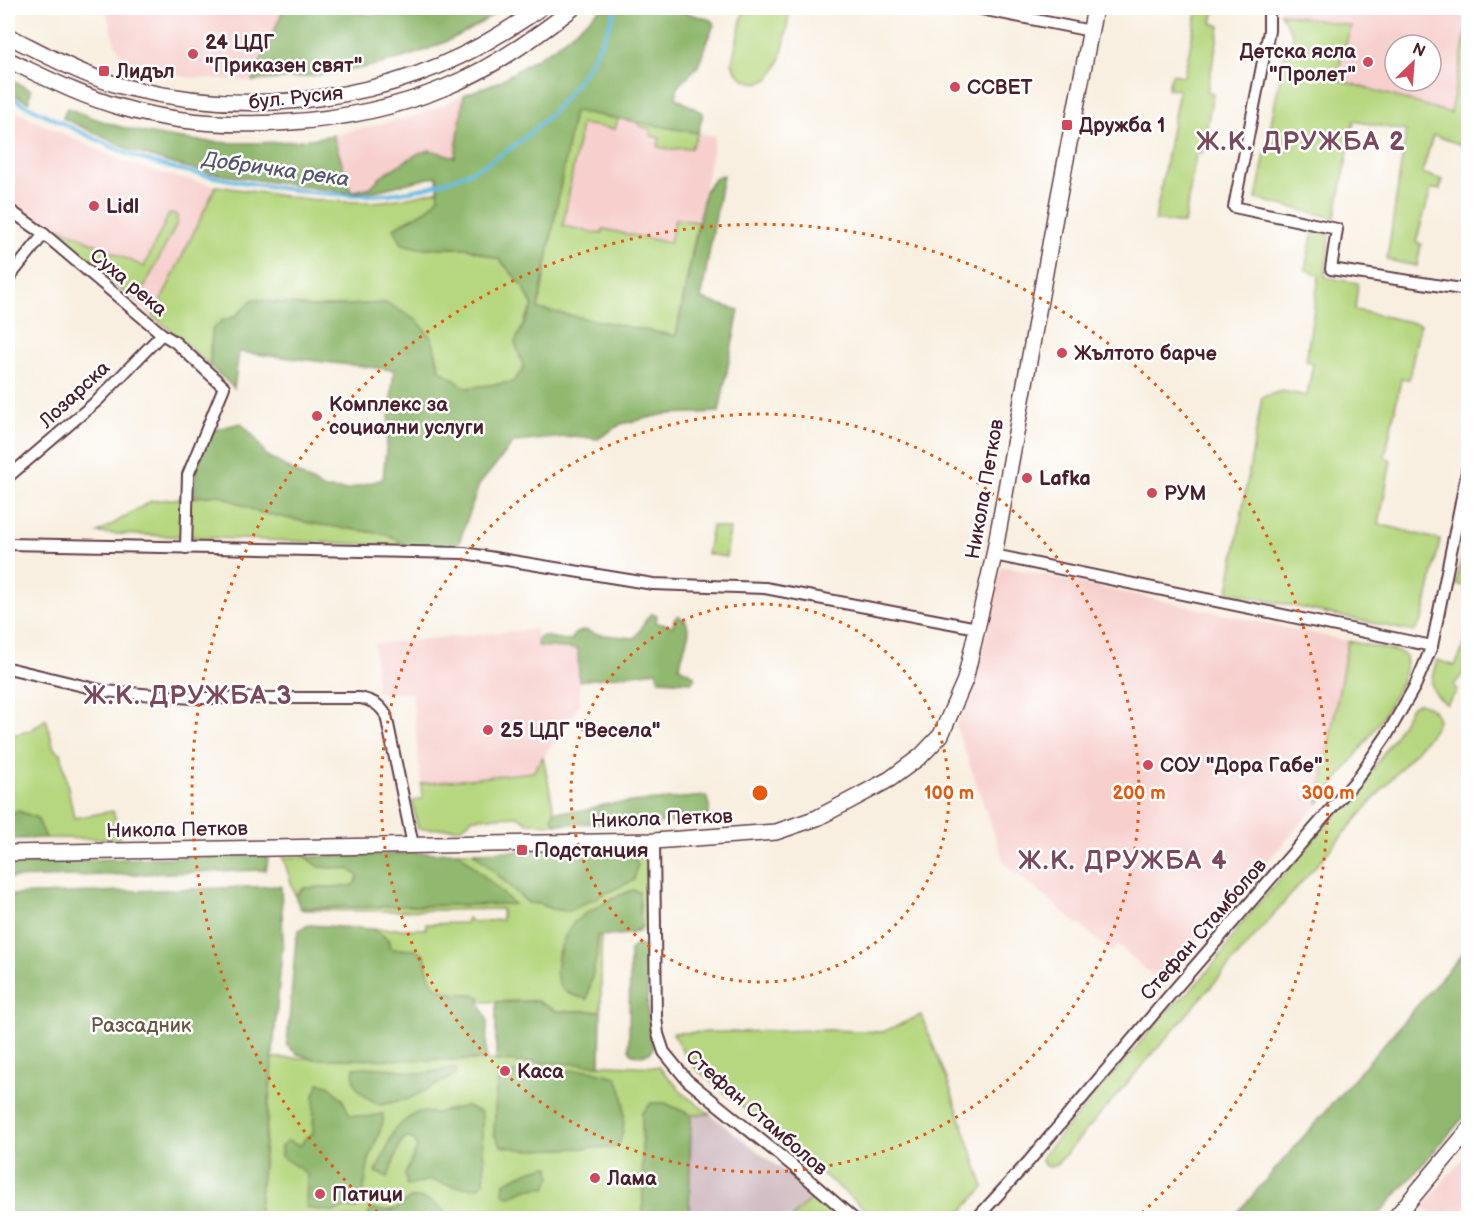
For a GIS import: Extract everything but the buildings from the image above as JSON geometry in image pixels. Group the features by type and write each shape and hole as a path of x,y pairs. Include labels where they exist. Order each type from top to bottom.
{"street":[{"name":"бул. Русия","path":"8,36 82,72 127,87 184,99 243,103 311,99 364,90 437,68 480,46 540,8"},
{"name":"бул. Русия","path":"8,60 74,91 121,108 181,120 243,124 314,120 380,108 445,87 491,65 544,32 573,8"},
{"path":"976,8 1091,31"},
{"name":"Никола Петков","path":"8,853 654,841 776,832 817,818 890,779 921,756 941,735 965,680 994,555 1095,8"},
{"path":"1269,8 1269,31 1233,207 1337,229 1331,269 1468,290"},
{"name":"Суха река","path":"8,209 44,234 175,342 224,387 188,476 186,548"},
{"path":"8,279 44,234"},
{"name":"Лозарска","path":"8,477 98,400 162,333"},
{"name":"Стефан Стамболов","path":"977,1218 1029,1161 1357,779 1387,735 1415,686 1432,646 1468,467"},
{"path":"8,544 464,553 653,584 765,588 977,627"},
{"path":"994,555 1432,646"},
{"path":"8,669 104,691 192,698 360,698 373,701 386,715 412,845"},
{"name":"Стефан Стамболов","path":"654,841 656,1017 658,1034 664,1052 687,1080 853,1218"},
{"path":"1395,1218 1468,1131"}],"shaded area":[{"name":"24 ЦДГ \"Приказен свят\"","path":"105,8 284,8 252,81 187,77 127,65 115,43"},
{"path":"1037,8 1079,8 1078,16"},
{"name":"Детска ясла \"Пролет\"","path":"1281,8 1468,8 1468,24 1450,113 1336,79 1351,26 1280,13"},
{"path":"464,95 455,158 430,150 382,175 371,187 351,192 333,135 408,118"},
{"path":"8,108 122,161 216,186 153,317 49,227 8,199"},
{"path":"574,110 715,136 676,336 538,310"},
{"name":"СОУ \"Дора Габе\"","path":"1001,566 1348,641 1318,804 1161,982 1118,946 1112,952 1005,864 956,726 975,682"},
{"name":"25 ЦДГ \"Весела\"","path":"536,629 538,646 578,649 580,703 533,772 421,784 412,693 377,693 374,644"},
{"path":"710,1114 814,1195 792,1218 689,1218 691,1115"},
{"path":"1468,1152 1468,1218 1432,1218 1423,1206"}],"green space":[{"path":"284,8 357,8 361,13 372,15 409,8 503,8 473,28 444,43 391,61 336,73 252,81"},
{"path":"602,8 670,8 711,20 714,24 698,66 678,86 676,98 703,113 698,133 574,111 538,309 676,336 705,191 714,179 723,175 701,299 739,310 719,412 666,414 621,424 598,439 575,436 514,442 479,485 457,548 409,546 385,534 315,524 258,512 220,495 194,497 196,469 210,431 241,423 267,456 324,489 346,490 383,479 394,370 239,352 234,388 210,366 212,330 222,321 236,316 253,299 311,307 387,303 418,321 432,339 440,370 466,388 513,382 524,368 515,342 533,306 522,285 500,260 468,248 418,248 402,244 394,228 427,210 439,197 437,176 375,191 349,193 211,173 130,150 63,118 67,108 108,123 139,131 194,140 281,142 333,135 351,192 371,187 382,175 419,153 430,150 455,157 464,95 500,81 555,47"},
{"path":"744,8 788,8 789,14 781,58 770,77 762,82 745,80 737,73 732,63"},
{"path":"1198,8 1215,8 1212,23 1220,26 1207,91 1213,93 1202,154 1196,154 1184,224 1155,220 1179,90 1168,88 1172,74 1184,76"},
{"path":"1280,13 1351,26 1336,79 1450,113 1468,24 1468,147 1433,135 1422,173 1442,180 1440,189 1431,189 1416,242 1421,244 1417,266 1387,260 1406,131 1354,121 1335,218 1256,199 1285,53 1290,53 1293,35"},
{"path":"8,79 31,90 29,102 8,92"},
{"path":"574,110 618,119 615,129 581,124 563,226 602,234 603,229 670,243 675,219 698,222 676,336 538,310"},
{"path":"636,122 698,133 691,148 669,149 658,147 660,138 650,135 651,129 642,127"},
{"path":"216,186 291,197 348,202 394,200 439,190 440,197 427,210 394,228 418,248 468,248 500,260 522,285 533,307 525,319 524,368 513,383 466,388 440,370 432,339 387,303 311,307 254,299 236,316 222,321 210,345 210,366 153,317"},
{"path":"173,213 177,216 177,223 142,292 133,296 127,295 56,234 59,227 144,267 169,214"},
{"path":"1313,231 1330,234 1325,277 1358,283 1355,310 1420,324 1409,379 1401,379 1385,457 1391,460 1379,524 1440,540 1423,619 1414,632 1228,592 1262,397 1282,391 1307,396 1313,363 1306,361 1319,275 1305,269"},
{"path":"220,495 258,512 315,524 385,534 409,546 98,533 151,501"},
{"path":"712,526 730,529 726,557 707,554"},
{"path":"1468,526 1468,587 1456,584"},
{"path":"651,614 657,615 656,623 673,626 674,619 678,616 686,621 689,632 679,667 695,677 692,682 659,680 656,671 579,681 578,649 538,646 537,640 543,636 571,641 574,634 585,630 595,634 634,638"},
{"path":"1468,637 1468,667 1454,685 1457,691 1447,704 1433,690 1432,680 1437,660 1455,666"},
{"path":"1348,641 1399,652 1406,656 1405,671 1387,710 1373,732 1318,804"},
{"path":"1419,703 1434,711 1438,720 1433,731 1056,1165 1045,1166 1042,1161 1043,1155 1170,1008 1208,971 1238,927 1366,780 1411,707"},
{"path":"46,719 54,749 61,753 74,818 113,811 121,839 46,838 37,818 18,811 8,813 8,736 30,731"},
{"path":"543,757 554,811 552,817 556,824 528,823 518,816 473,818 461,828 418,829 412,801 422,799 421,784 533,772"},
{"path":"706,796 709,817 702,822 556,824 552,817 554,811 582,811 608,804"},
{"path":"18,811 37,818 46,838 8,839 8,813"},
{"path":"636,848 645,858 647,867 646,929 630,934 641,927 639,892 622,894 574,923 558,952 567,993 587,999 597,954 597,936 601,935 601,1011 556,1011 537,1001 479,1002 475,994 444,992 433,984 425,955 417,950 390,949 388,939 372,929 426,929 426,924 466,923 468,918 472,922 502,920 502,909 384,911 303,910 300,908 513,904 458,852 473,852 528,903 568,911 634,880 616,849"},
{"path":"616,849 631,854 638,864 634,880 568,911 528,903 473,852"},
{"path":"458,852 514,904 300,908 296,898 304,888 351,886 356,882 358,876 349,869 320,867 306,857"},
{"path":"263,855 268,859 266,870 8,878 8,862"},
{"path":"283,857 306,857 320,867 349,869 358,876 356,882 351,886 304,888 296,898"},
{"name":"Разсадник","path":"281,886 283,940 258,1218 8,1218 8,895"},
{"path":"633,890 639,892 641,927 630,934 597,936 597,954 587,999 567,992 558,982 557,965 561,946 569,930 577,920 592,910"},
{"path":"309,925 372,929 388,939 390,949 417,950 425,955 430,979 438,988 452,993 481,997 479,1002 487,1019 486,1060 315,1059 297,1054 287,1045 296,940 299,930"},
{"path":"636,945 646,947 649,952 648,1011 654,1046 650,1053 641,1055 632,1054 629,1049 630,950"},
{"path":"1468,947 1468,1112 1376,1218 1233,1218"},
{"path":"537,1001 556,1011 601,1011 600,1065 496,1061 496,1002"},
{"path":"921,1015 946,1077 984,1187 956,1218 876,1218 694,1067 673,1033 828,1030 883,1032"},
{"path":"273,1058 486,1060 659,1067 686,1096 710,1114 691,1115 665,1103 642,1113 643,1218 258,1218"},
{"path":"354,1068 395,1069 420,1074 456,1068 456,1075 408,1099 380,1105 369,1099 356,1086"},
{"path":"589,1070 616,1077 620,1084 624,1102 624,1122 617,1147 528,1150 501,1146 494,1134 498,1081 517,1071"},
{"path":"319,1083 329,1085 342,1099 350,1115 366,1117 383,1114 383,1122 369,1160 361,1205 355,1209 347,1207 334,1212 306,1208 307,1175 281,1156 281,1146 288,1141 300,1146 306,1137 313,1134 314,1095"},
{"path":"651,1103 665,1103 691,1115 689,1218 643,1218 642,1113"},
{"path":"466,1106 481,1112 482,1117 484,1182 477,1188 452,1186 430,1180 407,1186 405,1175 417,1147 414,1140 407,1137 401,1142 388,1177 376,1172 395,1129 407,1119 418,1112 435,1113"},
{"path":"550,1167 551,1177 546,1188 527,1189 509,1197 503,1193 504,1183 529,1171"},
{"path":"814,1195 842,1218 792,1218"},
{"path":"411,1198 433,1202 447,1218 367,1218 371,1210 395,1209"},
{"path":"501,1211 508,1214 560,1212 563,1218 493,1218 496,1212"}],"waterway":[{"name":"Добричка река","path":"8,96 121,151 176,169 254,184 325,194 368,195 410,191 450,180 487,163 521,140 552,113 578,81 599,46 616,8"}],"place":[{"name":"24 ЦДГ \"Приказен свят\"","path":"193,54"},
{"name":"Детска ясла \"Пролет\"","path":"1368,62"},
{"name":"Лидъл","path":"104,71"},
{"name":"ССВЕТ","path":"955,87"},
{"name":"Дружба 1","path":"1067,125"},
{"name":"Lidl","path":"94,206"},
{"name":"Жълтото барче","path":"1062,353"},
{"name":"Комплекс за социални услуги","path":"317,416"},
{"name":"Lafka","path":"1027,478"},
{"name":"РУМ","path":"1152,493"},
{"name":"25 ЦДГ \"Весела\"","path":"488,730"},
{"name":"СОУ \"Дора Габе\"","path":"1148,765"},
{"name":"Подстанция","path":"522,850"},
{"name":"Каса","path":"505,1071"},
{"name":"Лама","path":"595,1178"},
{"name":"Патици","path":"320,1194"}],"district":[{"name":"Ж.К. ДРУЖБА 2","path":"1301,141"},
{"name":"Ж.К. ДРУЖБА 3","path":"188,695"},
{"name":"Ж.К. ДРУЖБА 4","path":"1123,860"}]}
